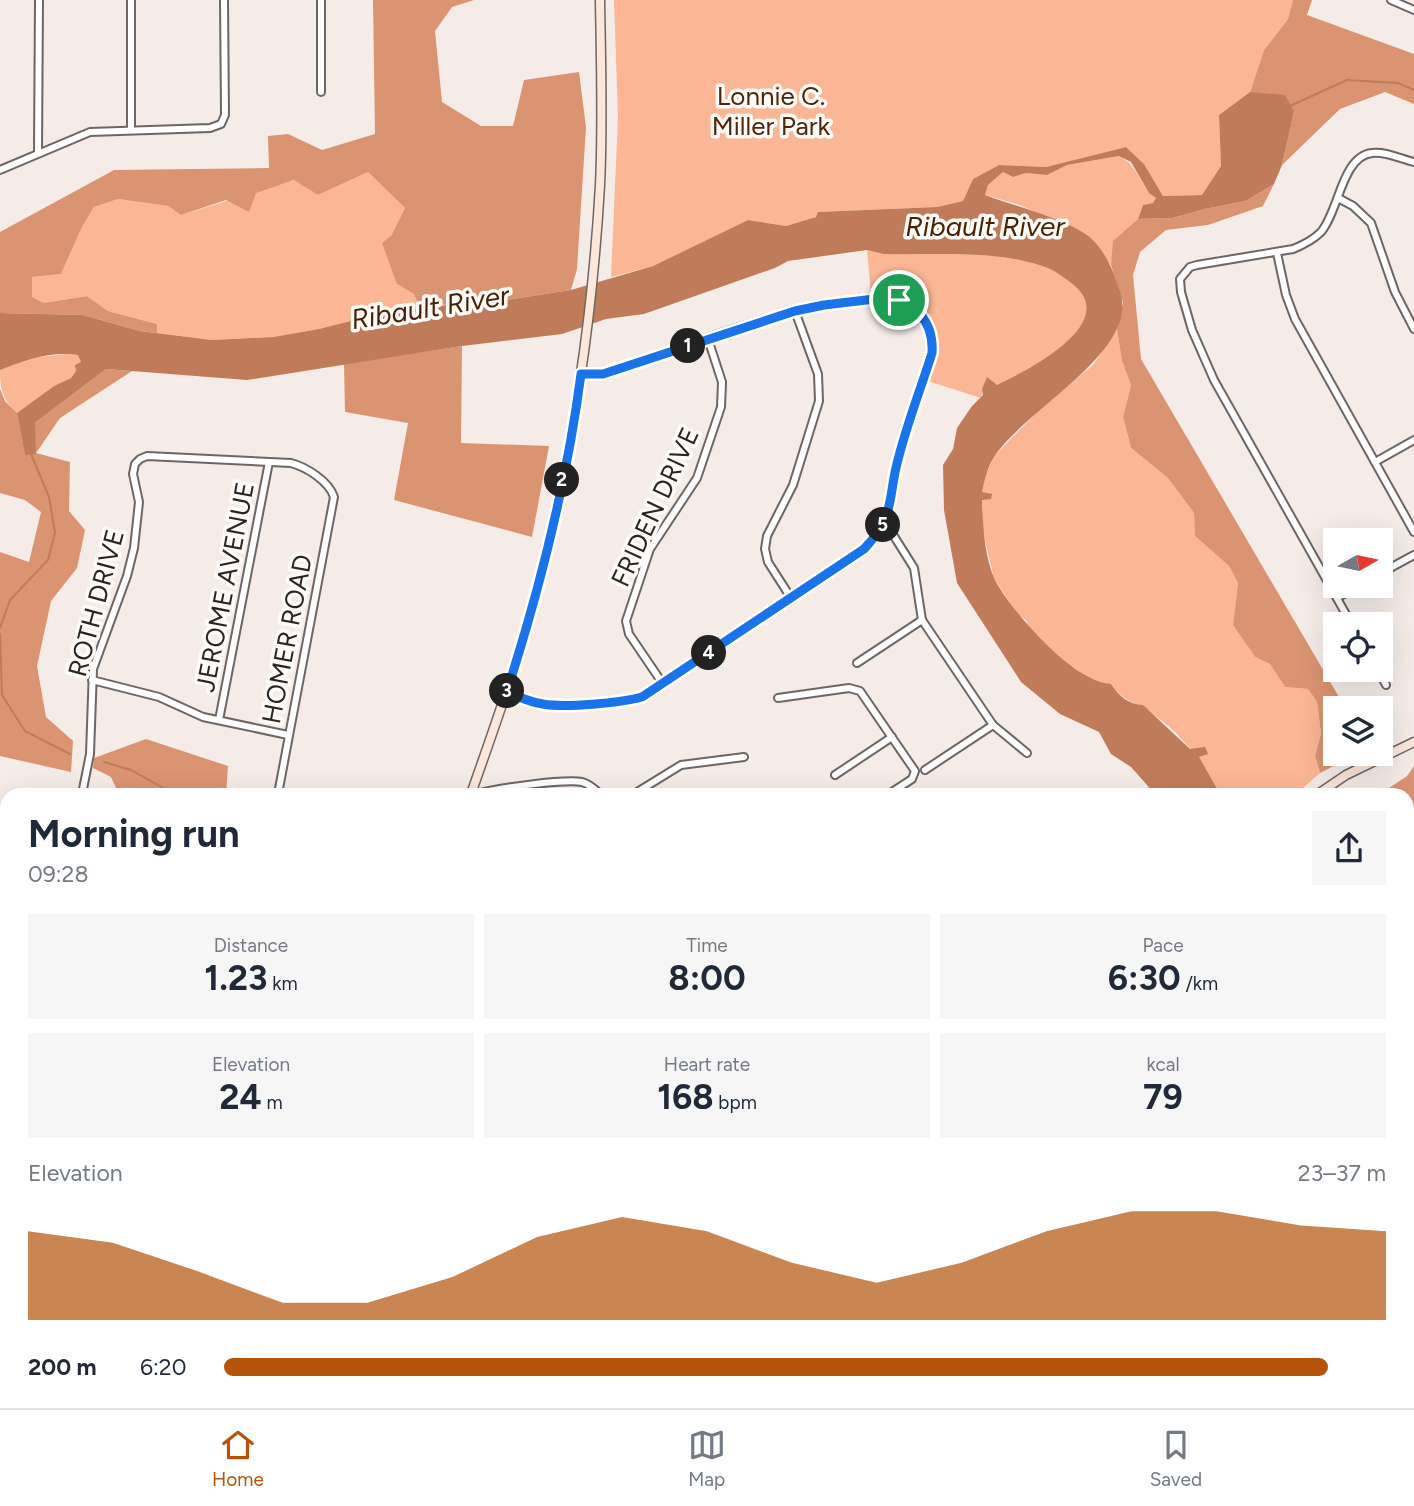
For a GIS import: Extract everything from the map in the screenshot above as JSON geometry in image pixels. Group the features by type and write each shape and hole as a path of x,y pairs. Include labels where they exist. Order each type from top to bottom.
{"main road":[{"path":"473,788 507,691 547,551 581,374 599,198 600,0"},
{"path":"1327,788 1346,775 1414,742"}],"street":[{"path":"38,0 38,152"},
{"path":"131,0 131,129"},
{"path":"0,170 90,132 210,128 221,124 225,115 224,0"},
{"path":"321,0 321,92"},
{"path":"1391,0 1414,10"},
{"path":"1323,573 1214,380 1192,330 1180,279 1184,272 1197,265 1277,253 1293,249 1315,237 1329,219 1351,165 1361,156 1378,152 1414,162"},
{"path":"1338,198 1353,206 1371,223 1395,292 1414,329"},
{"path":"1277,253 1286,295 1295,319 1414,532"},
{"path":"507,691 543,704 563,705 642,697 864,549 876,537 890,510 898,457 932,353 931,333 921,315 906,303 892,299 856,300 795,311 603,374 581,374"},
{"path":"791,598 768,562 765,549 767,536 793,485 820,401 818,374 795,311"},
{"name":"FRIDEN DRIVE","path":"663,684 629,634 625,621 646,558 659,534 690,492 721,407 722,382 708,339"},
{"path":"1375,463 1414,440"},
{"name":"ROTH DRIVE","path":"83,788 90,754 93,669 127,576 134,548 139,502 135,464 140,458 147,456 269,462"},
{"name":"HOMER ROAD","path":"269,462 301,466 333,491 334,496 279,788"},
{"name":"JEROME AVENUE","path":"219,720 269,462"},
{"path":"885,522 914,568 922,620 993,725 1027,752"},
{"path":"1393,566 1414,555"},
{"path":"1337,598 1345,612"},
{"path":"857,663 922,620"},
{"path":"92,680 159,697 194,713 288,735"},
{"path":"778,698 855,688 863,694 914,769 912,779 898,788"},
{"path":"925,770 993,725"},
{"path":"835,775 892,737"},
{"path":"644,788 681,765 744,757"},
{"path":"510,788 571,781 593,788"}],"green space":[{"name":"Lonnie C. Miller Park","path":"614,0 1293,0 1288,19 1264,50 1250,92 1219,115 1221,166 1203,195 1163,196 1144,164 1126,147 1046,167 999,165 973,179 963,201 937,207 819,212 816,217 786,226 748,220 653,266 611,277 618,117"},
{"path":"1119,156 1131,165 1156,198 1153,203 1143,205 1138,219 1114,241 1111,265 1086,234 1017,204 985,195 988,185 1003,172 1013,177 1026,173 1047,175 1067,165"},
{"path":"368,172 405,208 391,236 397,284 414,294 419,306 273,337 212,340 157,333 157,324 108,311 87,296 44,303 32,297 32,277 61,274 94,207 118,199 168,206 181,215 295,180 318,195"},
{"path":"867,250 883,254 986,255 1034,264 1052,270 1070,282 1084,298 1086,313 1079,329 1048,357 997,385 987,378 981,398 928,381 937,349 932,323 921,309 907,298 896,294 871,294"},
{"path":"1117,330 1122,361 1131,385 1123,417 1131,448 1168,478 1194,513 1195,536 1229,566 1238,583 1233,625 1255,657 1270,664 1285,687 1308,689 1317,702 1321,734 1315,756 1320,773 1303,788 1216,788 1184,741 1165,723 1120,694 1111,684 1098,684 1063,660 1031,631 1026,620 1017,614 994,578 983,532 982,492 986,474 995,455 1036,413 1093,365"},
{"path":"78,355 82,362 71,378 54,386 17,413 3,394 0,370 30,358"}],"shaded area":[{"path":"373,0 474,0 452,7 435,31 442,102 481,126 513,126 524,80 579,72 586,127 577,269 571,290 494,302 419,306 414,294 397,284 382,243 391,236 405,208 368,172 318,195 294,180 256,193 249,212 226,200 181,215 168,206 118,199 94,207 61,274 32,277 32,297 44,303 87,296 108,311 157,324 157,333 83,315 0,313 0,232 114,170 269,168 268,136 288,134 322,150 375,134"},
{"path":"1293,0 1312,0 1307,15 1414,54 1414,104 1385,92 1340,109 1282,165 1294,112 1250,92 1264,50 1288,19"},
{"path":"1274,184 1263,206 1208,225 1166,230 1140,252 1133,275 1141,359 1323,670 1323,682 1330,682 1338,696 1323,696 1323,766 1334,766 1320,773 1315,756 1321,734 1317,702 1308,689 1285,687 1270,664 1255,657 1233,625 1238,583 1229,566 1195,536 1194,513 1168,478 1131,448 1123,417 1131,385 1122,361 1117,330 1123,303 1111,265 1113,241 1138,219 1173,218 1246,201"},
{"path":"462,346 461,443 549,446 532,537 394,500 408,423 345,412 344,364"},
{"path":"106,369 132,371 60,418 36,453 70,462 69,511 85,530 77,568 51,601 37,666 46,717 73,741 71,772 0,756 0,552 29,562 41,512 25,500 0,493 0,389 5,401 17,413 25,454 35,454 35,423"},
{"path":"146,739 228,766 226,788 116,788 111,777 93,768 94,758"},
{"path":"1414,766 1414,788 1389,788 1407,776"}],"water":[{"name":"Ribault River","path":"1250,92 1285,95 1294,112 1282,165 1274,184 1246,201 1173,218 1138,219 1143,205 1153,203 1156,198 1149,193 1131,162 1119,156 1067,165 1047,175 1026,173 1013,177 1003,172 988,185 985,195 1060,221 1089,237 1108,260 1122,301 1120,322 1109,342 1072,383 1008,440 992,461 982,492 992,494 991,499 982,500 988,561 995,580 1015,609 1062,659 1096,681 1111,684 1129,701 1143,705 1190,749 1205,747 1208,754 1199,757 1217,788 1150,788 1131,767 1111,754 1099,732 1060,714 1021,682 957,583 944,510 943,465 953,449 957,428 983,395 982,389 987,377 997,385 1048,356 1079,328 1086,313 1084,297 1070,282 1041,266 986,255 883,254 867,250 788,261 644,314 606,319 562,334 462,346 247,380 106,369 35,423 36,454 25,455 17,413 54,386 71,378 76,371 75,365 81,362 78,355 48,355 0,370 0,313 83,315 140,331 212,340 273,337 319,329 403,308 494,302 571,290 653,266 748,220 786,226 816,217 818,212 937,207 963,201 973,179 999,165 1046,167 1126,147 1144,164 1163,196 1202,195 1221,166 1219,115"}],"waterway":[{"path":"1290,106 1347,80 1398,83 1414,90"},
{"path":"0,628 10,600 48,560 55,533 49,497 31,454"},
{"path":"0,634 2,695 25,731 70,754"},
{"path":"104,762 131,770 163,788"}],"route":[{"path":"856,300 899,300 921,315 927,324 931,333 932,353 898,457 890,510 876,537 864,549 642,697 625,701 552,705 520,698 507,691 547,551 581,374 603,374 795,311 856,300"}]}
